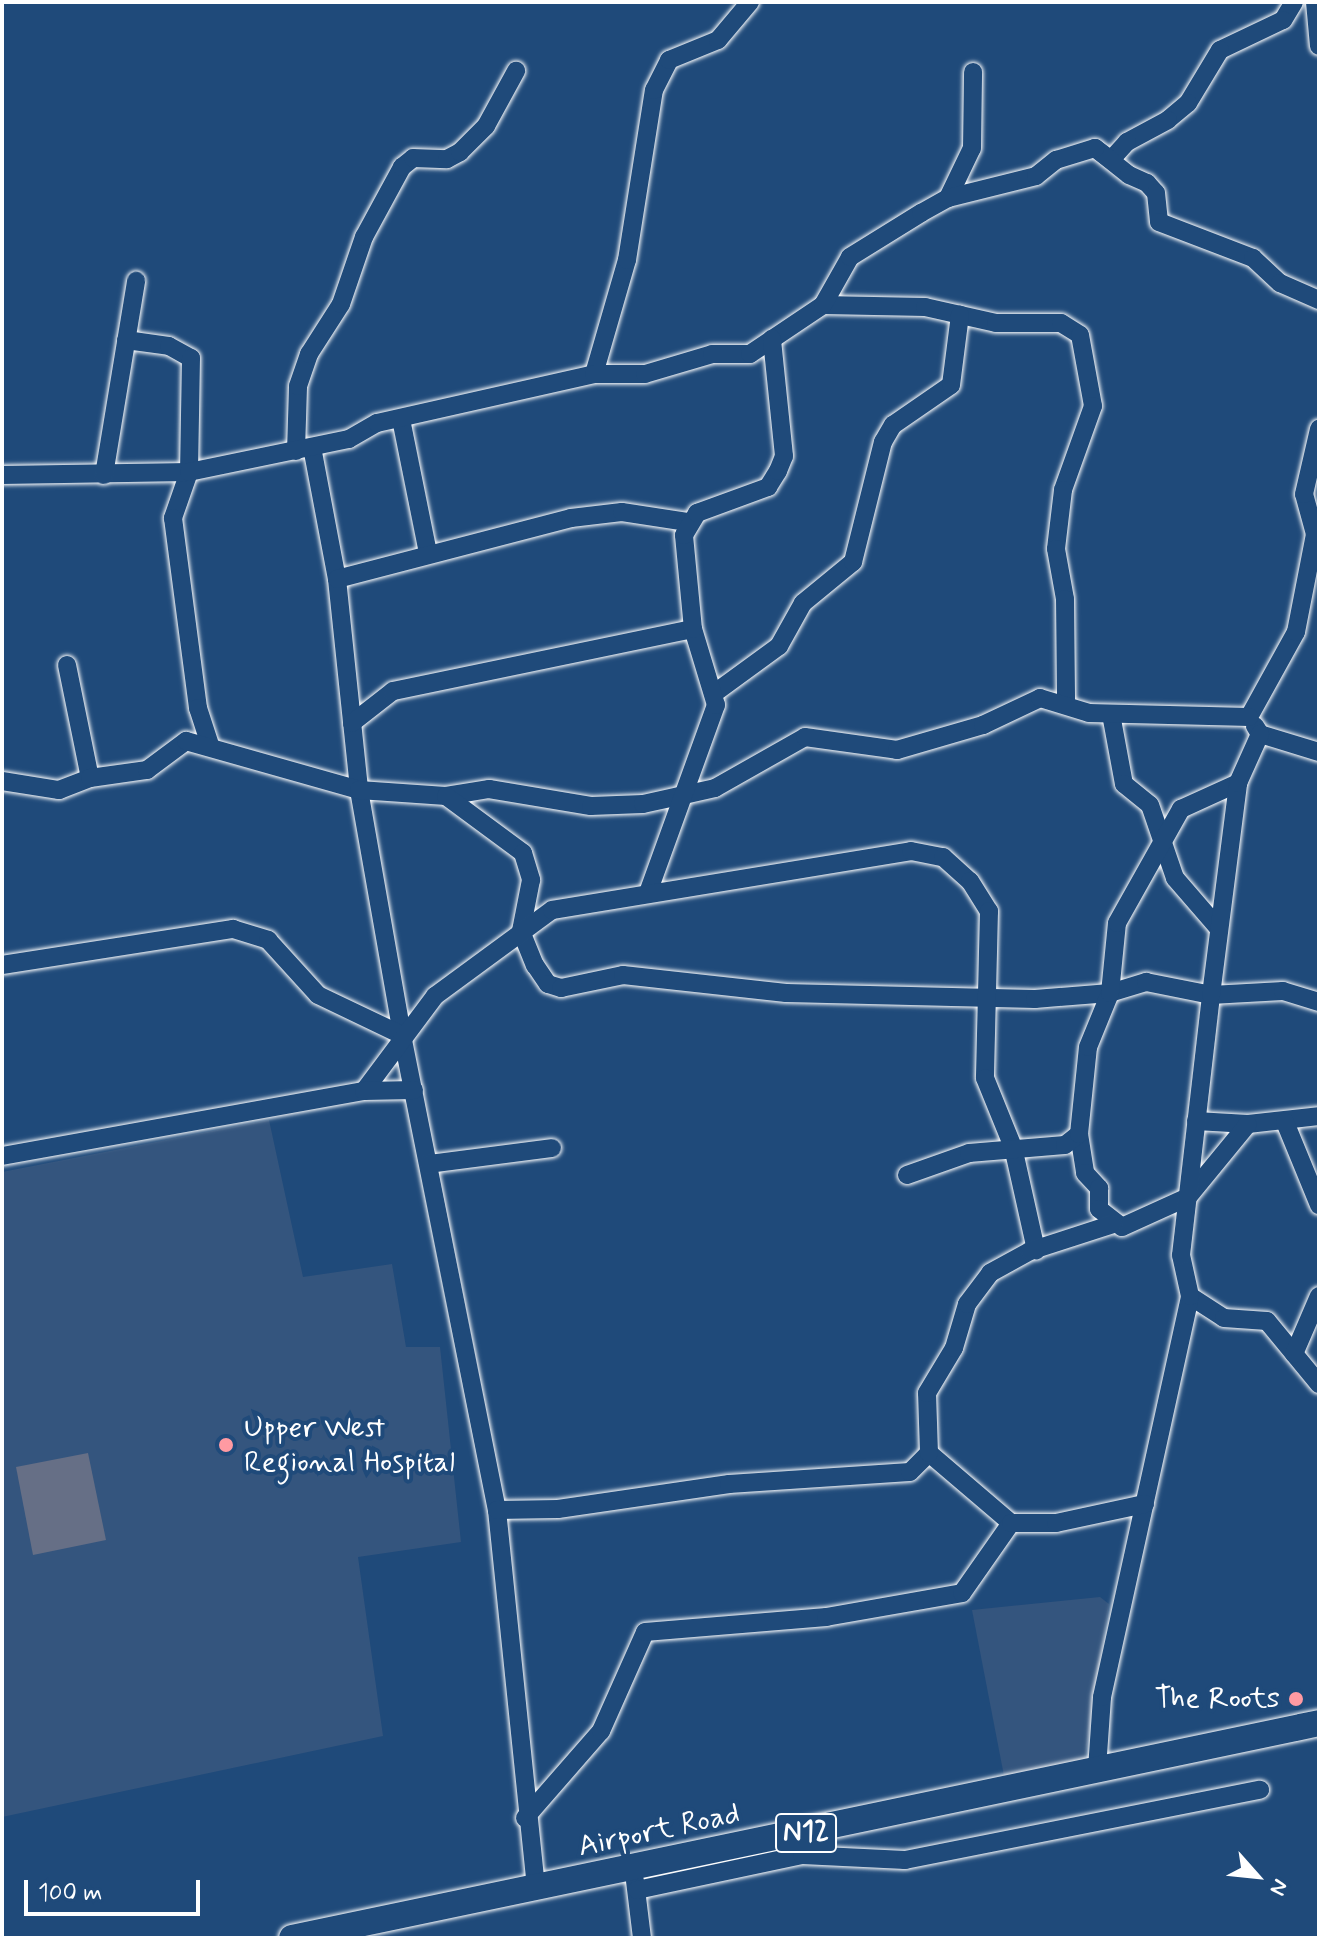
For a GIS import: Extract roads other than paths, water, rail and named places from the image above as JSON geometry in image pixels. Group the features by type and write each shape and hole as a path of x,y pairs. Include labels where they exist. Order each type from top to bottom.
{"highway":[{"name":"Airport Road","path":"292,1938 324,1935 536,1889 634,1880 840,1826 1319,1723"}],"street":[{"path":"594,374 627,260 654,90 669,60 718,40 750,2"},
{"path":"1095,148 1111,160 1127,142 1168,120 1188,103 1220,50 1283,20 1294,2"},
{"path":"1315,2 1319,46"},
{"path":"516,71 486,126 460,152 447,159 413,158 402,167 364,237 341,304 309,354 298,386 304,449 337,579 359,790 402,1035 497,1510 525,1818 536,1889"},
{"path":"948,198 972,148 973,72"},
{"path":"2,475 189,472 304,449 401,419 594,374 645,374 712,354 750,354 823,305 850,257 948,198 1036,176 1056,160 1095,148"},
{"path":"1095,148 1156,193 1159,222 1253,258 1280,283 1319,299"},
{"path":"104,475 136,281"},
{"path":"823,305 925,307 996,323 1061,323 1080,335 1093,406 1063,490 1056,549 1065,599 1066,701"},
{"path":"649,890 716,692 729,676 779,646 803,603 853,562 883,442 893,425 951,385 960,315"},
{"path":"687,522 697,513 768,487 778,471 784,456 772,339"},
{"path":"126,340 182,350 191,358 189,472 173,518 198,708 210,745"},
{"path":"401,419 428,553"},
{"path":"1249,717 1296,632 1315,534 1304,494 1319,429"},
{"path":"337,579 497,533 622,512 687,522"},
{"path":"687,522 693,629 716,692"},
{"path":"352,723 393,691 693,629"},
{"path":"67,665 90,778"},
{"path":"2,781 59,790 90,778 147,770 186,741 210,745 359,790 446,796 489,789 591,806 643,804 715,788 805,737 897,750 983,725 1040,698 1066,701 1089,713 1249,717"},
{"path":"1111,714 1124,784 1150,805 1164,836 1175,878 1219,929"},
{"path":"1249,717 1260,734 1319,752"},
{"path":"1097,1769 1102,1697 1190,1296 1181,1255 1219,929 1238,783 1260,734"},
{"path":"1113,1224 1099,1209 1099,1188 1085,1173 1079,1134 1088,1047 1110,993 1117,923 1184,805 1238,783"},
{"path":"446,796 523,853 531,880 521,931 535,965 548,984 561,988 623,975 786,993 986,996 1110,993 1146,982 1211,995 1283,991 1319,1002"},
{"path":"364,1091 402,1035 435,996 552,910 649,890 911,851 943,857 970,881 989,911 985,1078 1013,1147 1036,1250"},
{"path":"2,965 233,929 268,940 318,995 402,1035"},
{"path":"2,1156 364,1091 414,1090"},
{"path":"1196,1121 1248,1124 1319,1116"},
{"path":"1285,1122 1319,1205"},
{"path":"1145,1504 1056,1523 1011,1523 929,1453 925,1399 954,1348 967,1304 990,1273 1036,1250 1113,1224 1137,1224 1188,1197 1248,1124"},
{"path":"907,1175 969,1153 1065,1145 1079,1134"},
{"path":"429,1164 552,1148"},
{"path":"1190,1296 1224,1318 1262,1318 1319,1384"},
{"path":"1294,1354 1319,1296"},
{"path":"497,1510 558,1509 713,1485 910,1472 929,1453"},
{"path":"525,1818 601,1731 645,1632 826,1617 962,1593 1011,1523"},
{"path":"642,1938 634,1880 802,1855 905,1860 1260,1790"},
{"path":"840,1826 848,1859"}],"place":[{"name":"Upper West Regional Hospital","path":"226,1445"},
{"name":"The Roots","path":"1296,1699"}]}
